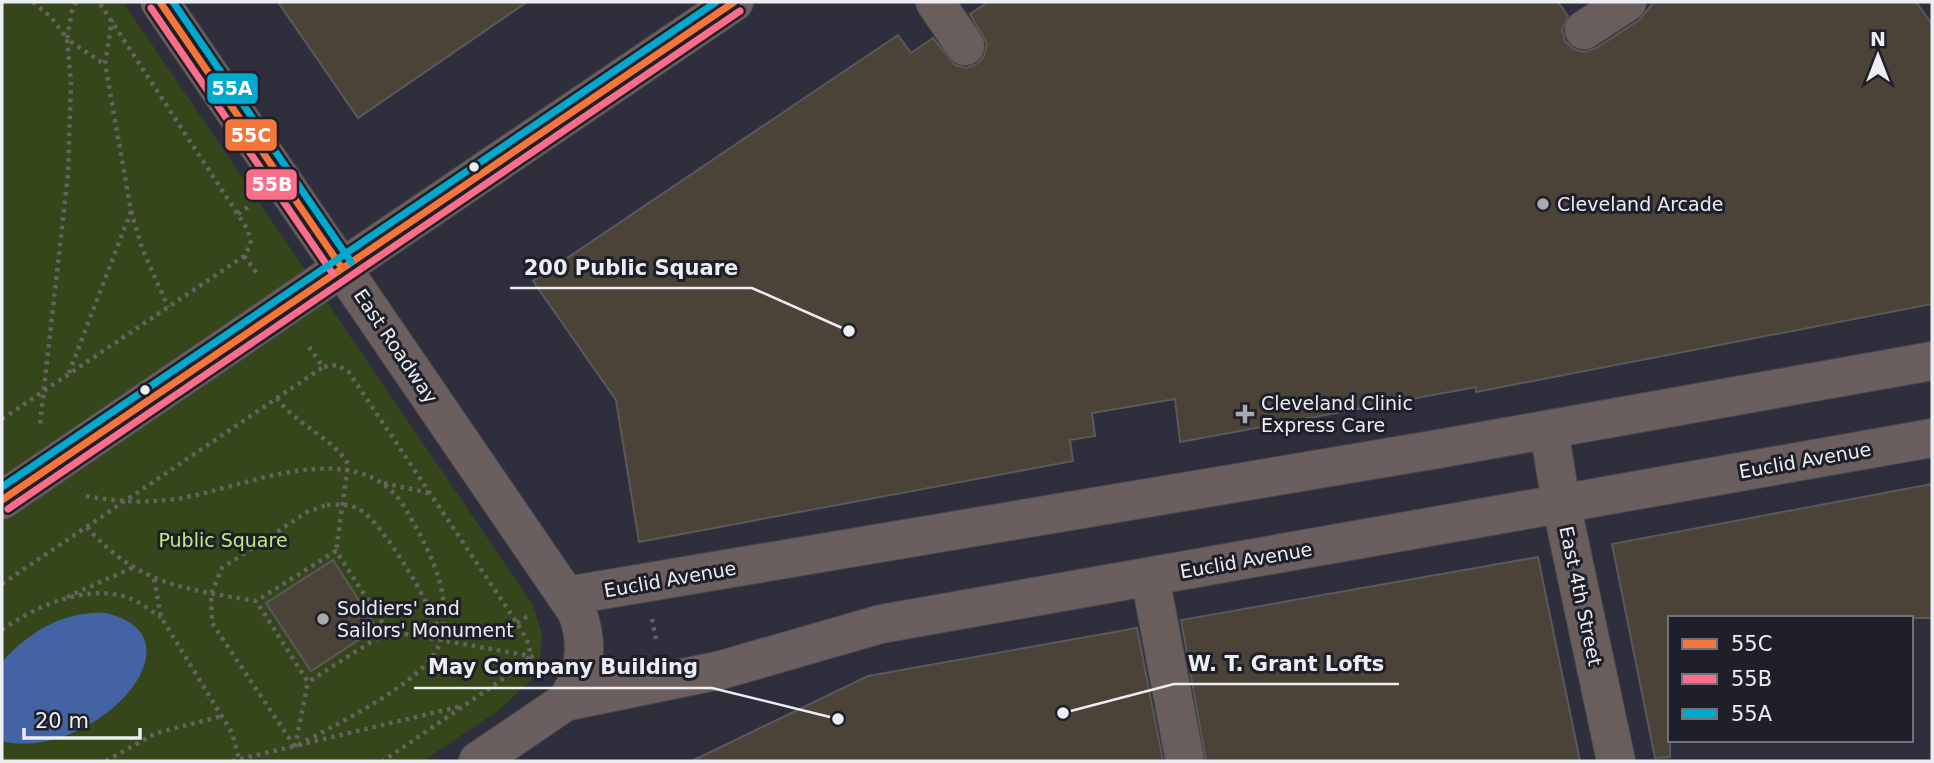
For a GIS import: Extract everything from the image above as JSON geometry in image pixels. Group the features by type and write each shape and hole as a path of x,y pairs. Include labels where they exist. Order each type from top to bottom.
{"main road":[{"name":"East Roadway","path":"159,2 342,268 551,604 578,612 586,643 579,677 565,702"},
{"path":"342,268 734,2"},
{"name":"Euclid Avenue","path":"551,604 1932,361"},
{"name":"Euclid Avenue","path":"565,702 721,670 881,624 1932,438"},
{"path":"492,757 565,702"}],"street":[{"path":"935,2 965,46"},
{"path":"1584,30 1627,2"},
{"path":"2,500 342,268"},
{"name":"East 4th Street","path":"1549,430 1561,503 1616,761"},
{"path":"1150,577 1185,761"}],"path":[{"path":"33,2 51,17 67,39 105,64"},
{"path":"40,424 68,174 71,82 67,39 76,2"},
{"path":"2,418 244,256 251,237 99,2"},
{"path":"112,20 105,64 131,211 142,248 168,307"},
{"path":"238,214 258,200"},
{"path":"68,374 131,211"},
{"path":"244,256 258,275"},
{"path":"309,348 323,367"},
{"path":"2,584 323,367 337,365 348,371 517,623 529,643 531,656 537,665"},
{"path":"277,398 298,421 341,454 348,464 336,551 388,631"},
{"path":"86,496 124,502 178,498 309,469 348,470 384,483 430,493"},
{"path":"295,747 411,679 434,657 441,640 445,604 441,581 408,512 384,483"},
{"path":"295,747 217,632 210,613 211,594 216,577 230,561 307,512 327,505 343,505 360,510 380,529 430,608 441,640"},
{"path":"87,527 105,547 154,578 183,589 256,601 336,551"},
{"path":"2,630 56,601 104,583 134,567"},
{"path":"154,578 161,617 222,715 234,738 239,759"},
{"path":"56,601 102,593 129,598 161,617"},
{"path":"256,601 309,682"},
{"path":"517,623 551,604"},
{"path":"652,617 656,639"},
{"path":"295,747 309,682 388,631 531,656"},
{"path":"383,761 468,705 522,666 531,656"},
{"path":"232,761 468,705"},
{"path":"106,761 156,733 222,715"}],"shaded area":[{"path":"2,2 1932,2 1932,761 2,761"}],"green space":[{"name":"Public Square","path":"2,2 123,2 533,605 542,635 540,658 531,680 498,711 423,761 2,761"}],"water":[{"path":"106,613 135,627 146,647 142,670 126,695 101,717 70,734 36,743 2,741 2,662 24,641 49,625 76,615"}],"building":[{"path":"278,2 527,2 358,118"},
{"path":"988,2 1558,2 1568,16 1562,30 1565,41 1574,49 1584,52 1596,48 1639,20 1654,2 1916,2 1932,24 1932,304 1476,392 1476,387 1180,442 1175,399 1092,413 1095,436 1070,440 1073,461 639,542 616,400 533,281 898,35 911,53 933,38 955,65 966,68 977,64 984,56 987,44 970,14"},
{"path":"1932,484 1932,618 1668,616 1670,757 1655,758 1612,544"},
{"path":"1538,557 1580,761 1206,761 1181,620"},
{"path":"333,560 377,628 311,671 266,603"},
{"path":"1137,628 1163,761 692,761 868,676"}],"transit line":[{"name":"55C","path":"160,2 342,268"},
{"name":"55A","path":"173,2 351,262"},
{"name":"55A","path":"2,487 716,2"},
{"name":"55C","path":"2,500 734,2"},
{"name":"55B","path":"151,8 333,274"},
{"name":"55B","path":"8,509 740,11"}],"place":[{"name":"Cleveland Arcade","path":"1543,204"},
{"name":"200 Public Square","path":"849,331"},
{"name":"Cleveland Clinic Express Care","path":"1245,414"},
{"name":"Soldiers' and Sailors' Monument","path":"323,619"},
{"name":"W. T. Grant Lofts","path":"1063,713"},
{"name":"May Company Building","path":"838,719"}]}
